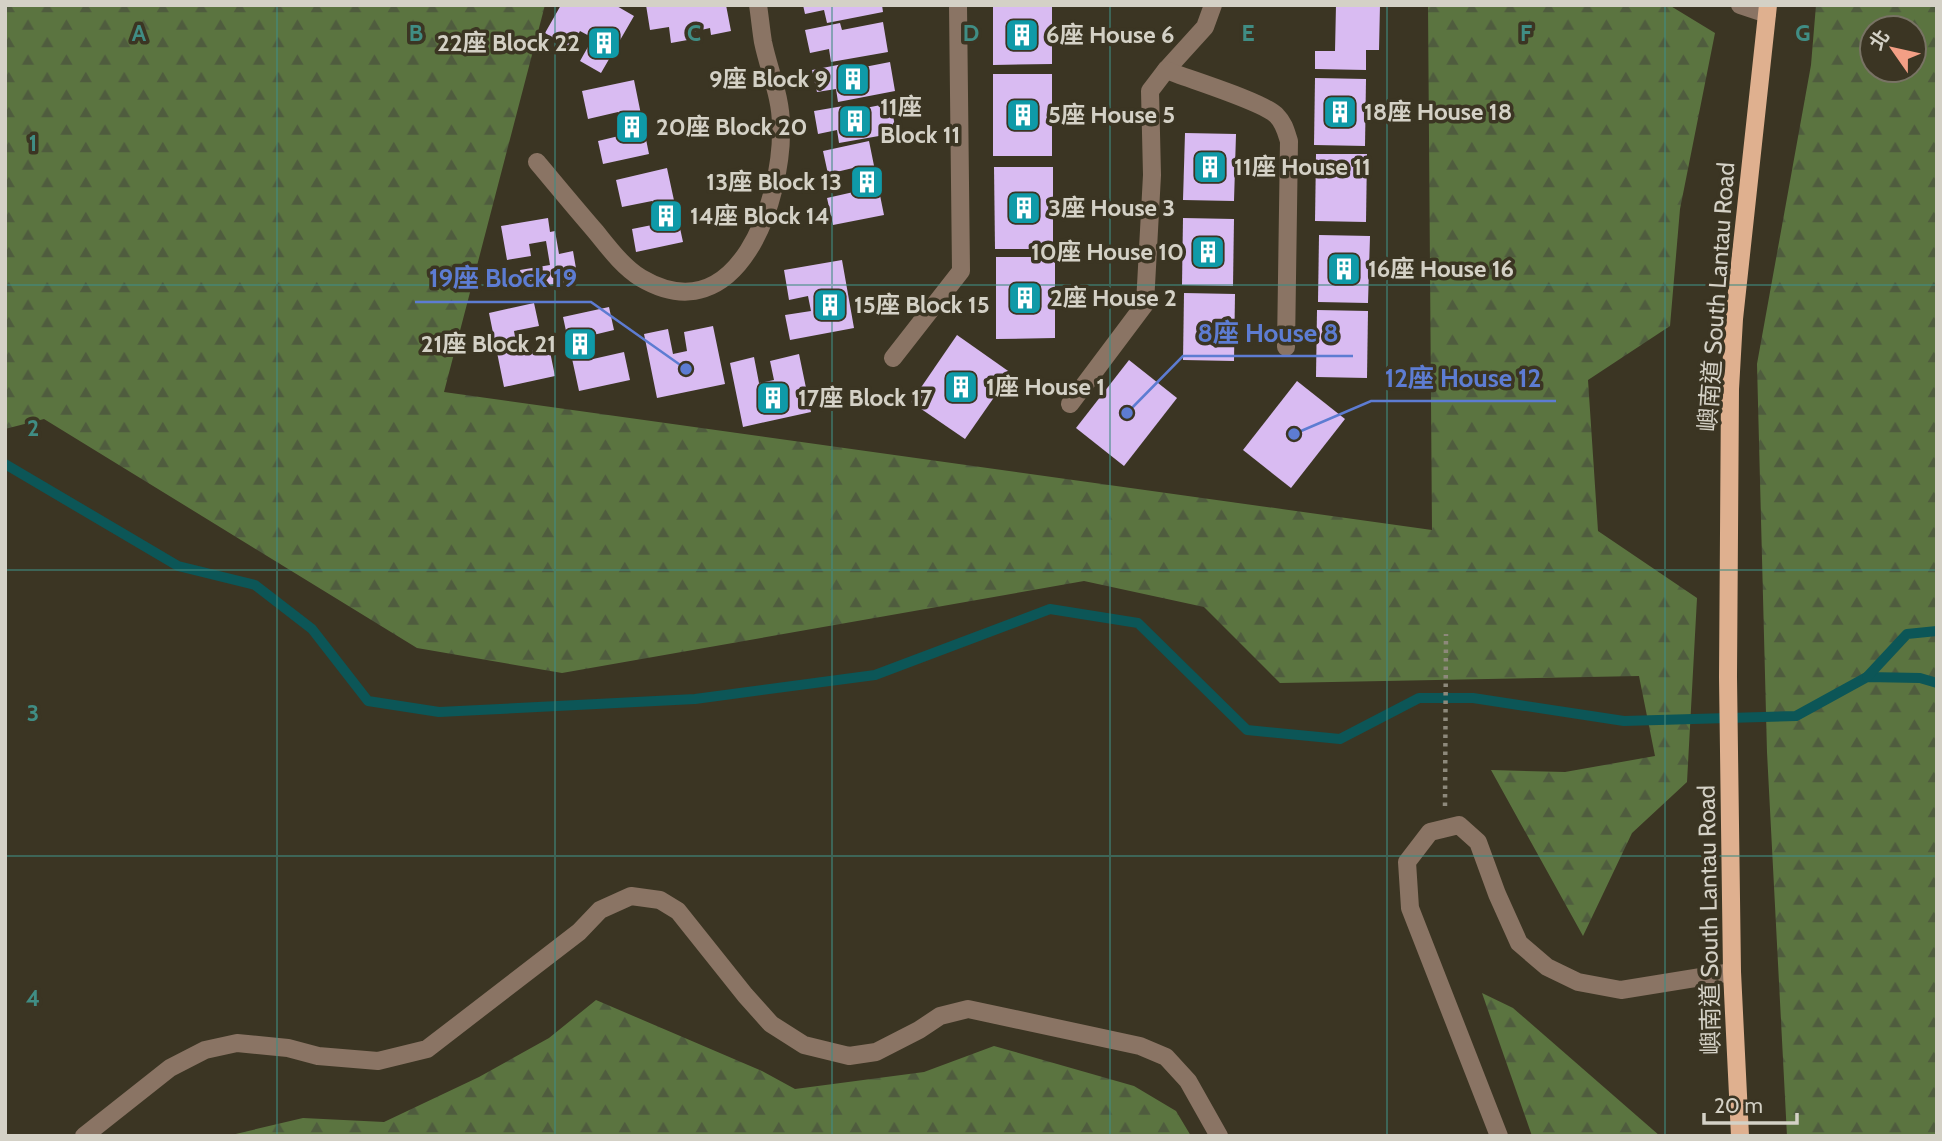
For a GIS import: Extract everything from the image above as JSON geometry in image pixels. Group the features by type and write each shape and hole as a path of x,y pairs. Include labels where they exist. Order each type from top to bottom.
{"main road":[{"name":"嶼南道 South Lantau Road","path":"1740,1136 1732,972 1728,677 1730,389 1734,319 1767,10"}],"street":[{"path":"537,162 619,259 638,276 660,288 684,292 709,287 730,274 759,234 778,169 780,115 776,83 764,44 758,5"},
{"path":"893,359 961,271 958,5"},
{"path":"1070,404 1145,304 1152,174 1150,91 1205,27 1213,5"},
{"path":"1740,5 1767,10"},
{"path":"1166,70 1262,106 1278,117 1285,128 1289,141 1286,347"},
{"path":"1499,1136 1410,908 1407,862 1430,832 1459,825 1479,842 1497,894 1519,943 1547,967 1578,982 1621,990 1732,972"},
{"path":"84,1136 170,1068 205,1050 237,1043 288,1048 318,1056 378,1061 427,1049 579,932 600,910 631,896 660,900 678,911 745,995 772,1024 804,1045 849,1056 876,1052 940,1016 968,1009 1007,1015 1045,1027 1140,1046 1166,1058 1188,1081 1219,1136"}],"path":[{"path":"1445,828 1446,634"}],"green space":[{"path":"5,5 545,5 444,392 1432,530 1428,5 1669,5 1715,33 1680,209 1670,326 1588,380 1598,531 1697,598 1687,782 1632,833 1583,936 1491,770 1565,772 1655,756 1639,676 1280,683 1204,607 1084,581 562,673 417,648 44,419 5,429"},
{"path":"1816,5 1937,5 1937,1136 1787,1136 1767,752 1757,364 1811,65"},
{"path":"1482,993 1513,1008 1660,1136 1532,1136"},
{"path":"596,1000 762,1071 795,1089 924,1072 994,1046 1134,1086 1176,1111 1191,1136 227,1136 303,1118 384,1122 479,1077 549,1038"}],"building":[{"name":"22座 Block 22","path":"561,5 615,5 634,16 601,73 580,61 593,38 580,31 571,48 545,33"},
{"path":"646,5 726,5 731,31 711,35 710,28 692,32 693,39 671,43 669,27 650,30"},
{"path":"803,5 882,5 883,12 827,23 824,10 805,14"},
{"name":"6座 House 6","path":"993,5 1052,5 1052,64 993,65"},
{"path":"1336,5 1380,5 1379,50 1366,50 1366,70 1315,69 1315,51 1335,51"},
{"path":"883,22 888,52 831,62 829,49 810,53 805,30 840,23 842,30"},
{"name":"9座 Block 9","path":"890,62 895,91 838,102 836,89 817,92 812,70 848,63 849,70"},
{"name":"5座 House 5","path":"993,74 1052,74 1052,156 993,156"},
{"name":"18座 House 18","path":"1315,78 1366,79 1365,146 1314,145"},
{"name":"20座 Block 20","path":"634,80 649,154 603,164 598,141 623,135 618,112 588,119 582,91"},
{"name":"11座 Block 11","path":"891,103 896,133 839,143 837,130 818,134 814,111 849,105 850,111"},
{"name":"11座 House 11","path":"1185,133 1236,134 1234,201 1183,200"},
{"name":"13座 Block 13","path":"869,141 884,215 833,225 827,198 858,191 853,168 828,174 823,151"},
{"path":"1316,154 1367,154 1366,222 1315,221"},
{"name":"3座 House 3","path":"994,167 1053,167 1053,249 995,249"},
{"name":"14座 Block 14","path":"667,168 683,242 636,252 632,229 657,224 652,201 622,207 616,180"},
{"path":"548,218 550,232 555,231 559,254 573,251 578,280 524,289 520,270 550,265 546,241 529,244 531,256 507,260 501,226"},
{"name":"10座 House 10","path":"1183,218 1234,219 1233,286 1182,285"},
{"name":"16座 House 16","path":"1319,235 1370,236 1368,303 1318,302"},
{"name":"2座 House 2","path":"996,257 1055,257 1055,338 996,339"},
{"name":"15座 Block 15","path":"842,260 854,328 790,340 785,315 811,311 808,296 789,300 784,270"},
{"path":"1184,293 1235,294 1234,361 1183,360"},
{"path":"534,303 539,326 514,331 518,354 549,347 555,376 504,387 489,313"},
{"name":"21座 Block 21","path":"609,307 614,330 589,336 593,359 624,352 630,380 579,391 563,317"},
{"path":"1317,310 1368,311 1367,378 1316,377"},
{"path":"713,326 725,384 657,398 644,334 668,329 673,354 687,351 684,332"},
{"name":"1座 House 1","path":"957,335 1011,373 965,439 911,402"},
{"name":"17座 Block 17","path":"799,354 811,412 743,427 730,363 754,357 759,383 774,380 770,361"},
{"path":"1129,360 1177,398 1124,466 1076,428"},
{"path":"1297,381 1345,419 1291,488 1243,450"}],"waterway":[{"path":"5,464 178,566 255,585 312,629 368,701 439,712 695,699 875,675 1050,609 1138,623 1247,730 1340,739 1419,698 1473,698 1624,721 1796,716 1867,677 1920,678 1937,683"},
{"path":"1867,677 1907,634 1937,631"}],"place":[{"name":"6座 House 6","path":"1022,35"},
{"name":"22座 Block 22","path":"604,43"},
{"name":"9座 Block 9","path":"853,79"},
{"name":"18座 House 18","path":"1340,112"},
{"name":"5座 House 5","path":"1023,115"},
{"name":"11座 Block 11","path":"855,121"},
{"name":"20座 Block 20","path":"632,127"},
{"name":"11座 House 11","path":"1210,167"},
{"name":"13座 Block 13","path":"867,182"},
{"name":"3座 House 3","path":"1024,208"},
{"name":"14座 Block 14","path":"666,216"},
{"name":"10座 House 10","path":"1208,252"},
{"name":"16座 House 16","path":"1344,269"},
{"name":"2座 House 2","path":"1025,298"},
{"name":"15座 Block 15","path":"830,305"},
{"name":"21座 Block 21","path":"580,344"},
{"name":"19座 Block 19","path":"686,369"},
{"name":"1座 House 1","path":"961,387"},
{"name":"17座 Block 17","path":"773,398"},
{"name":"8座 House 8","path":"1127,413"},
{"name":"12座 House 12","path":"1294,434"}]}
